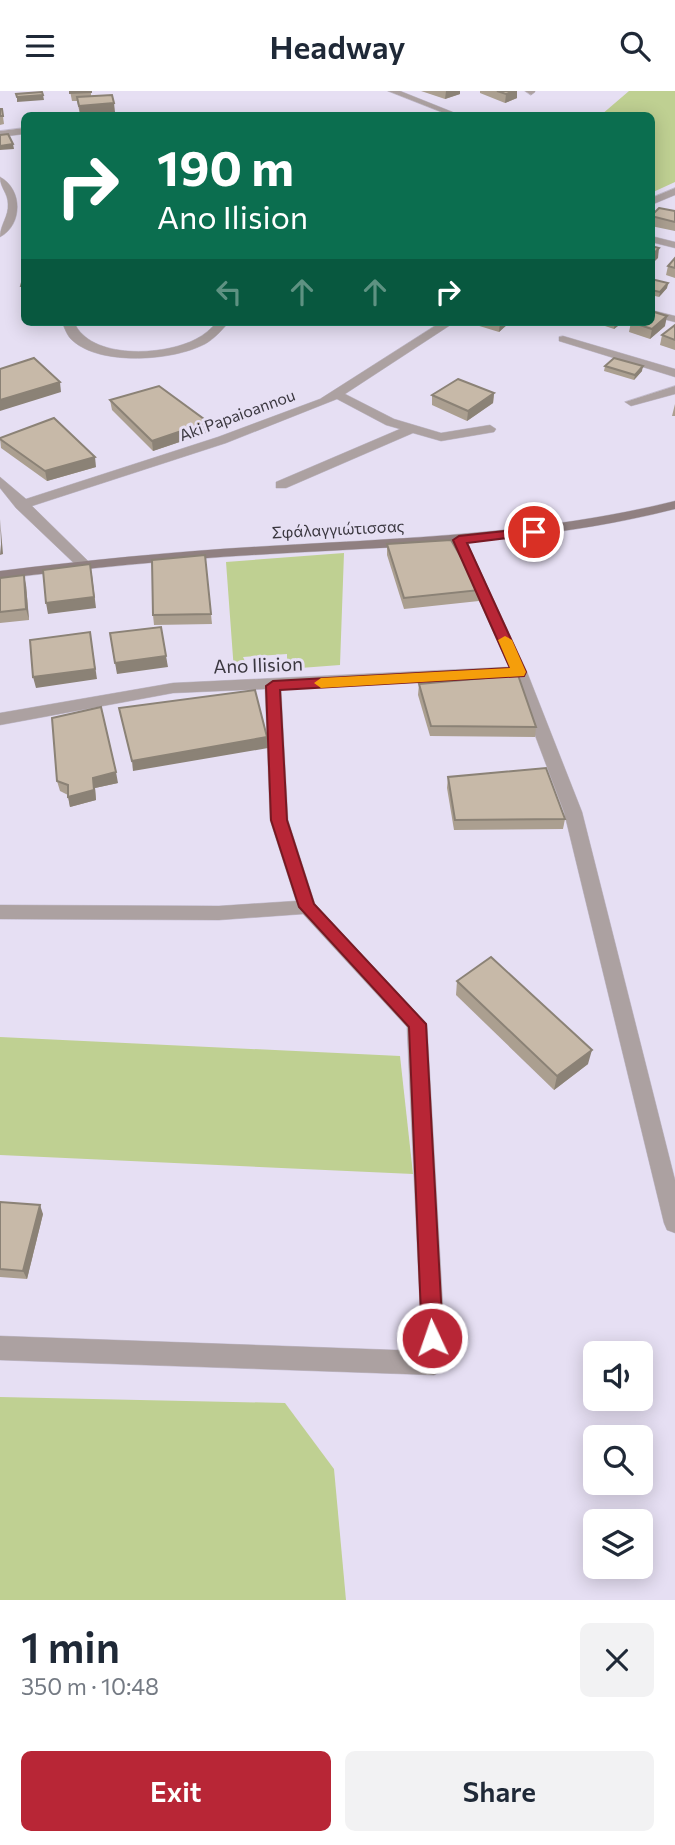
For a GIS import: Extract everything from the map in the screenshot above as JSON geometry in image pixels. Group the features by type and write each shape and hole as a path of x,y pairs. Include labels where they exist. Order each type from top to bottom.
{"street":[{"path":"392,91 448,112"},
{"path":"0,134 21,131"},
{"path":"0,180 11,190 15,202 13,218 0,234"},
{"path":"655,200 675,191"},
{"path":"655,240 675,245"},
{"path":"655,314 675,319"},
{"path":"70,326 75,337 97,349 133,355 172,351 200,342 218,326"},
{"name":"Aki Papaioannou","path":"21,505 222,440 324,402 443,326"},
{"path":"563,339 675,373"},
{"path":"631,402 675,390"},
{"path":"337,394 390,422 442,436 490,429"},
{"path":"281,485 413,428"},
{"path":"0,481 21,505 83,564"},
{"name":"Σφάλαγγιώτισσας","path":"0,575 178,554 459,540 584,527 675,505"},
{"path":"459,540 519,672 573,812 675,1223"},
{"name":"Ano Ilision","path":"0,719 173,688 273,686 519,672"},
{"path":"0,1348 434,1363 417,1024 307,907 279,820 273,686"},
{"path":"0,912 219,913 307,907"}],"green space":[{"path":"629,91 675,91 675,182 655,191 655,112 604,112"},
{"path":"344,553 340,665 287,669 287,654 243,657 249,670 234,671 226,562"},
{"path":"0,1037 400,1056 413,1174 0,1155"},
{"path":"0,1397 285,1403 334,1469 346,1600 0,1600"}],"building":[{"path":"91,91 91,92 70,93"},
{"path":"42,92 43,95 17,97 16,94"},
{"path":"112,95 114,103 79,106 77,97"},
{"path":"8,134 13,144 0,146 0,135"},
{"path":"659,208 675,211 675,222 655,217"},
{"path":"675,258 675,268 668,266"},
{"path":"655,280 668,283 660,292 655,291"},
{"path":"655,312 667,316 652,329 643,326 655,326"},
{"path":"675,325 675,340 662,335"},
{"path":"34,358 60,382 0,400 0,369"},
{"path":"614,358 643,366 635,375 605,366"},
{"path":"458,379 494,393 468,411 432,395"},
{"path":"159,386 208,422 152,441 110,400"},
{"path":"54,418 95,457 45,471 0,439 0,438"},
{"path":"451,540 480,590 404,598 387,544"},
{"path":"205,555 211,614 153,615 152,560"},
{"path":"90,564 94,597 46,603 43,570"},
{"path":"24,575 26,609 0,612 0,578"},
{"path":"161,627 166,656 115,663 110,633"},
{"path":"90,632 95,669 33,677 30,640"},
{"path":"518,675 536,727 431,726 419,684"},
{"path":"255,690 267,737 132,761 119,708"},
{"path":"101,707 116,772 93,778 94,790 68,797 68,785 57,781 52,718"},
{"path":"546,768 565,819 455,820 448,777"},
{"path":"491,957 592,1050 557,1076 457,981"},
{"path":"0,1202 40,1205 23,1271 0,1269"}],"slow traffic":[{"path":"321,683 519,672 505,640"}],"route":[{"path":"432,1338 417,1024 307,907 279,820 273,686 519,672 459,540 534,532"}]}
